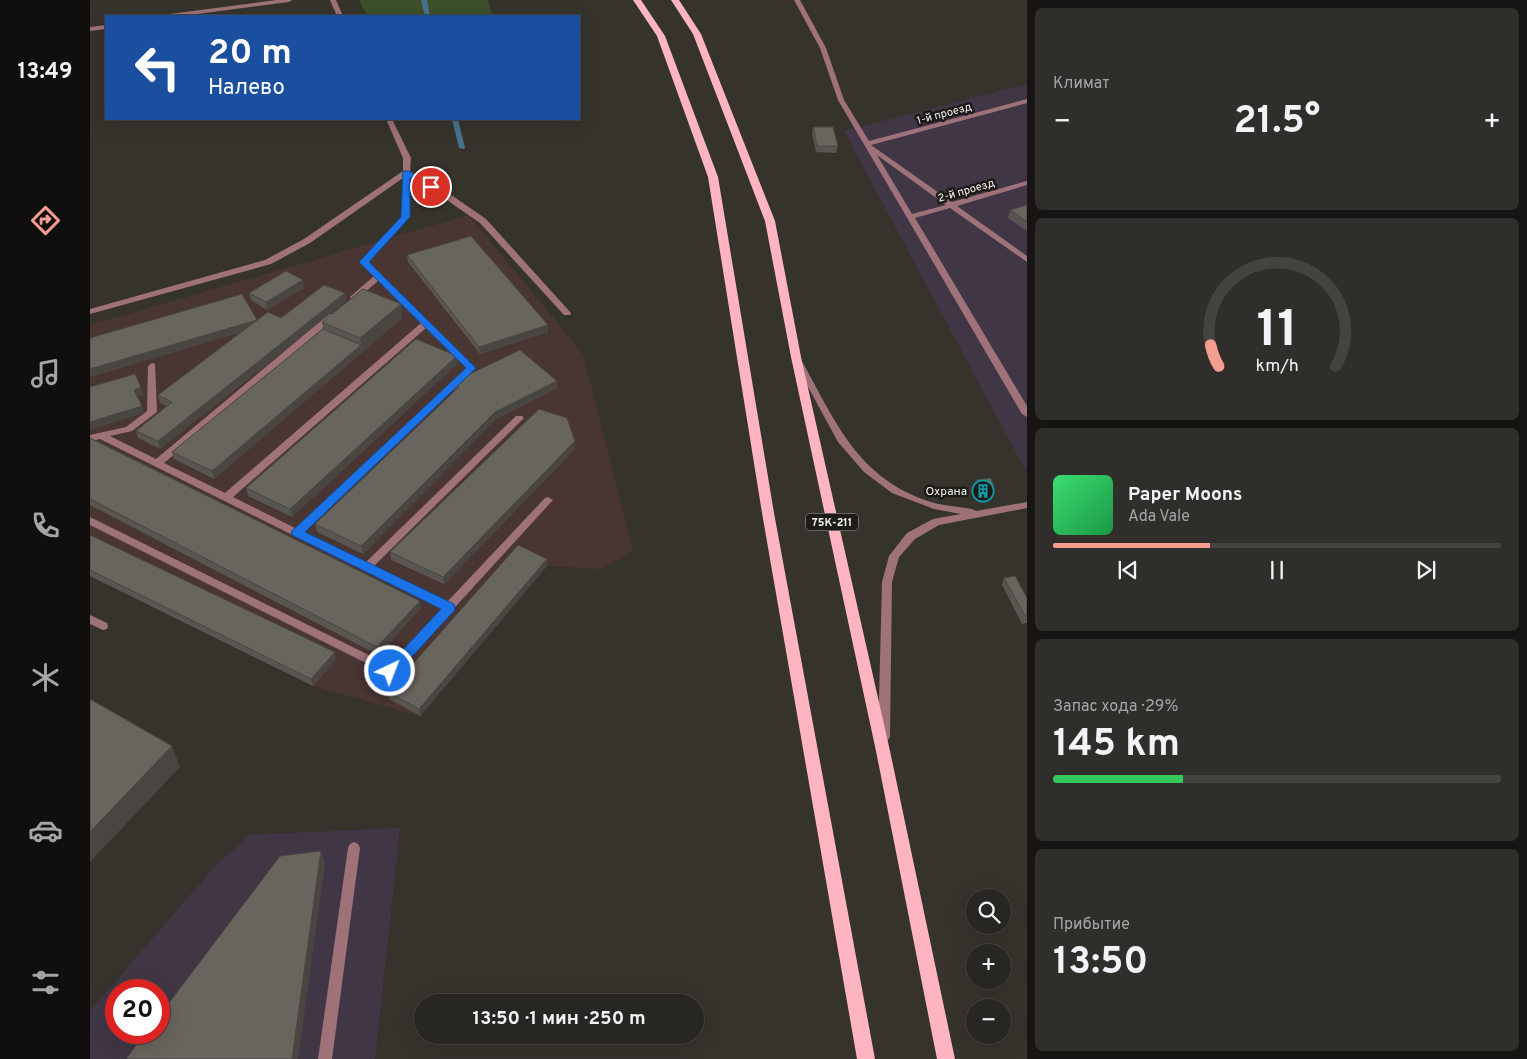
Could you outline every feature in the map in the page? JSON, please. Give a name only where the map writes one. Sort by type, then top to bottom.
[{"type":"main road","points":[[637,0],[661,36],[714,177],[768,513],[866,1059]]},
{"type":"main road","name":"75К-211","points":[[675,0],[697,34],[770,221],[796,357],[883,751],[946,1059]]},
{"type":"lane","points":[[177,15],[289,0]]},
{"type":"lane","points":[[333,0],[340,15]]},
{"type":"lane","points":[[797,0],[815,28],[830,60],[841,100],[1027,414]]},
{"type":"lane","points":[[90,29],[105,27]]},
{"type":"lane","name":"1-й проезд","points":[[866,144],[1027,101]]},
{"type":"lane","points":[[296,532],[472,368],[364,262],[406,217],[407,158],[389,120]]},
{"type":"lane","points":[[866,144],[1027,260]]},
{"type":"lane","points":[[90,312],[268,262],[307,241],[406,172]]},
{"type":"lane","points":[[406,172],[444,194],[483,221],[567,313]]},
{"type":"lane","name":"2-й проезд","points":[[911,217],[1027,183]]},
{"type":"lane","points":[[348,303],[378,277]]},
{"type":"lane","points":[[157,463],[340,309]]},
{"type":"lane","points":[[226,498],[426,323]]},
{"type":"lane","points":[[796,357],[841,440],[867,470],[895,491],[936,507],[978,513]]},
{"type":"lane","points":[[95,437],[129,429],[152,412],[152,366]]},
{"type":"lane","points":[[367,567],[519,418]]},
{"type":"lane","points":[[95,437],[157,463],[449,608]]},
{"type":"lane","points":[[90,521],[390,671],[548,500]]},
{"type":"lane","points":[[883,751],[887,582],[894,556],[912,536],[937,522],[1027,505]]},
{"type":"lane","points":[[90,619],[103,626]]},
{"type":"lane","points":[[325,1059],[354,848]]},
{"type":"shaded area","points":[[1027,84],[1027,473],[844,131]]},
{"type":"shaded area","points":[[469,215],[583,354],[633,550],[602,569],[547,566],[420,716],[313,686],[90,576],[90,325]]},
{"type":"shaded area","points":[[400,828],[375,1059],[90,1059],[90,1011],[105,994],[105,1044],[170,1044],[170,979],[118,979],[216,865],[250,835]]},
{"type":"green space","points":[[359,0],[488,0],[492,15],[366,15]]},
{"type":"building","points":[[813,127],[833,127],[838,146],[817,146]]},
{"type":"building","points":[[1027,205],[1027,222],[1010,210]]},
{"type":"building","points":[[471,236],[548,325],[479,347],[407,255]]},
{"type":"building","points":[[286,271],[303,280],[266,302],[249,293]]},
{"type":"building","points":[[324,285],[345,293],[158,441],[136,431],[172,402],[158,395],[268,312],[281,318]]},
{"type":"building","points":[[363,289],[401,304],[360,338],[322,322]]},
{"type":"building","points":[[242,294],[257,320],[90,369],[90,338]]},
{"type":"building","points":[[323,329],[361,345],[212,471],[172,452]]},
{"type":"building","points":[[416,339],[457,356],[290,509],[246,488]]},
{"type":"building","points":[[520,350],[557,381],[495,412],[361,546],[315,524],[459,387],[453,382]]},
{"type":"building","points":[[135,374],[141,387],[134,390],[142,406],[90,422],[90,387]]},
{"type":"building","points":[[539,409],[567,418],[575,441],[443,577],[390,552]]},
{"type":"building","points":[[90,438],[420,601],[377,647],[90,499]]},
{"type":"building","points":[[991,478],[994,487],[980,488],[976,480]]},
{"type":"building","points":[[90,535],[335,652],[311,679],[90,570]]},
{"type":"building","points":[[518,545],[547,559],[419,709],[388,692]]},
{"type":"building","points":[[1015,576],[1027,598],[1027,616],[1025,616],[1004,578]]},
{"type":"building","points":[[90,699],[172,746],[90,832]]},
{"type":"building","points":[[321,851],[292,1059],[126,1059],[137,1044],[170,1044],[170,1001],[280,856]]},
{"type":"waterway","points":[[424,0],[428,15]]},
{"type":"waterway","points":[[455,120],[462,148]]},
{"type":"place","name":"Охрана","points":[[983,491]]},
{"type":"route","points":[[390,671],[449,608],[296,532],[472,368],[364,262],[406,217],[406,172],[431,187]]}]
